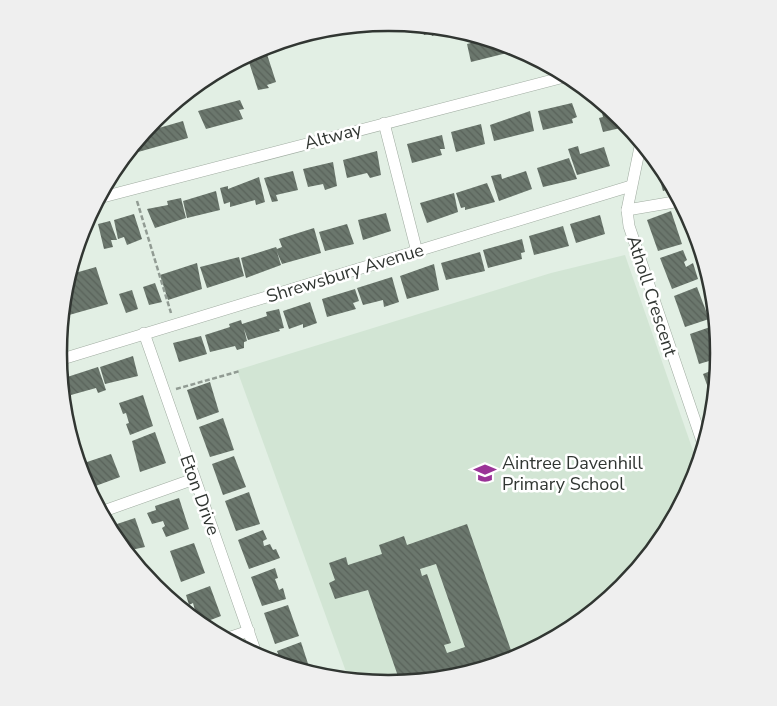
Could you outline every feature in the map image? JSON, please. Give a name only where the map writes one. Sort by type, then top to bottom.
[{"type":"street","name":"Altway","points":[[108,195],[557,79]]},
{"type":"street","points":[[384,123],[417,252]]},
{"type":"street","name":"Atholl Crescent","points":[[639,151],[631,186],[628,210],[629,226],[699,434]]},
{"type":"street","name":"Shrewsbury Avenue","points":[[67,357],[631,186]]},
{"type":"street","points":[[628,210],[672,202]]},
{"type":"street","name":"Eton Drive","points":[[144,333],[254,645]]},
{"type":"street","points":[[108,509],[194,479]]},
{"type":"street","points":[[235,636],[249,631]]},
{"type":"path","points":[[133,188],[174,324]]},
{"type":"path","points":[[165,393],[240,371]]},
{"type":"shaded area","name":"Aintree Davenhill Primary School","points":[[625,255],[694,453],[677,495],[644,549],[616,581],[567,621],[531,642],[492,658],[451,669],[388,675],[346,672],[237,370],[551,273]]},
{"type":"building","points":[[473,42],[505,53],[471,62],[467,44]]},
{"type":"building","points":[[267,55],[276,82],[267,85],[269,88],[258,90],[249,63]]},
{"type":"building","points":[[240,100],[244,109],[239,110],[243,119],[206,129],[198,111]]},
{"type":"building","points":[[572,103],[577,117],[572,119],[573,123],[543,130],[538,111]]},
{"type":"building","points":[[530,111],[534,131],[494,141],[490,125]]},
{"type":"building","points":[[602,112],[619,128],[603,132],[599,118],[603,117]]},
{"type":"building","points":[[183,121],[188,138],[137,152],[147,141],[158,128]]},
{"type":"building","points":[[481,124],[485,144],[456,152],[451,132]]},
{"type":"building","points":[[442,135],[445,149],[440,149],[442,155],[412,163],[407,144]]},
{"type":"building","points":[[578,146],[580,154],[604,147],[610,166],[577,175],[568,149]]},
{"type":"building","points":[[377,151],[381,175],[370,178],[367,173],[347,178],[343,160]]},
{"type":"building","points":[[569,158],[577,179],[543,187],[537,168]]},
{"type":"building","points":[[333,162],[337,186],[325,190],[323,184],[308,187],[303,169]]},
{"type":"building","points":[[293,171],[298,190],[276,195],[278,201],[272,202],[264,178]]},
{"type":"building","points":[[526,171],[532,189],[499,201],[491,176],[501,174],[502,179]]},
{"type":"building","points":[[259,177],[265,202],[256,205],[255,200],[230,207],[230,202],[224,204],[220,188],[228,186],[228,189]]},
{"type":"building","points":[[660,181],[666,190],[663,191]]},
{"type":"building","points":[[487,183],[495,202],[465,210],[465,207],[461,208],[456,193]]},
{"type":"building","points":[[216,191],[220,210],[187,218],[183,201]]},
{"type":"building","points":[[454,193],[458,212],[427,223],[420,203]]},
{"type":"building","points":[[181,198],[186,218],[155,228],[147,209],[168,205],[167,201]]},
{"type":"building","points":[[671,211],[682,244],[658,251],[647,220]]},
{"type":"building","points":[[386,213],[391,231],[363,240],[358,220]]},
{"type":"building","points":[[134,214],[142,239],[127,245],[124,237],[118,239],[114,220]]},
{"type":"building","points":[[600,215],[605,234],[576,243],[570,224]]},
{"type":"building","points":[[110,221],[117,240],[111,240],[113,247],[104,249],[98,224]]},
{"type":"building","points":[[347,224],[354,244],[325,251],[319,232]]},
{"type":"building","points":[[563,226],[569,246],[534,255],[529,236]]},
{"type":"building","points":[[314,228],[321,253],[282,264],[277,252],[281,265],[246,278],[241,258],[276,247],[277,249],[282,247],[279,239]]},
{"type":"building","points":[[522,239],[525,252],[521,253],[522,259],[488,268],[483,250]]},
{"type":"building","points":[[683,250],[687,260],[684,262],[686,267],[693,263],[698,279],[672,289],[660,258]]},
{"type":"building","points":[[480,252],[485,271],[446,280],[441,263]]},
{"type":"building","points":[[239,257],[244,276],[207,288],[200,267]]},
{"type":"building","points":[[197,263],[202,289],[168,300],[160,275]]},
{"type":"building","points":[[434,264],[439,290],[407,299],[400,276]]},
{"type":"building","points":[[96,267],[108,304],[69,315],[77,272]]},
{"type":"building","points":[[392,277],[399,302],[384,307],[383,300],[363,305],[357,288]]},
{"type":"building","points":[[155,283],[162,302],[149,305],[143,287]]},
{"type":"building","points":[[697,287],[708,319],[685,327],[674,296]]},
{"type":"building","points":[[355,289],[359,301],[353,303],[356,309],[327,317],[322,299]]},
{"type":"building","points":[[132,290],[138,309],[126,313],[119,294]]},
{"type":"building","points":[[310,302],[317,323],[303,328],[303,324],[289,329],[283,311]]},
{"type":"building","points":[[279,309],[284,328],[279,329],[280,331],[248,340],[244,329],[247,341],[244,342],[244,348],[237,350],[235,346],[210,352],[205,335],[230,327],[229,324],[241,320],[242,324],[267,316],[266,312]]},
{"type":"building","points":[[709,327],[710,361],[699,364],[690,334]]},
{"type":"building","points":[[201,336],[207,354],[179,362],[173,343]]},
{"type":"building","points":[[133,356],[138,376],[105,384],[100,367]]},
{"type":"building","points":[[98,367],[106,390],[98,393],[96,388],[71,395],[67,377]]},
{"type":"building","points":[[710,371],[708,388],[703,374]]},
{"type":"building","points":[[210,382],[219,412],[197,420],[187,390]]},
{"type":"building","points":[[143,395],[153,426],[130,435],[126,424],[129,423],[126,413],[123,414],[119,403]]},
{"type":"building","points":[[223,418],[234,450],[210,457],[199,427]]},
{"type":"building","points":[[155,432],[166,463],[140,472],[132,441]]},
{"type":"building","points":[[111,454],[120,477],[96,486],[86,462]]},
{"type":"building","points":[[234,456],[246,487],[223,495],[212,464]]},
{"type":"building","points":[[249,492],[260,524],[236,531],[225,501]]},
{"type":"building","points":[[179,498],[189,529],[166,537],[162,528],[165,526],[163,521],[152,524],[147,513],[156,510],[155,506]]},
{"type":"building","points":[[135,518],[145,547],[133,549],[116,524]]},
{"type":"building","points":[[467,524],[511,650],[492,658],[451,669],[397,675],[368,590],[335,599],[329,583],[335,580],[329,563],[346,557],[348,565],[382,554],[379,545],[404,536],[407,545]],"holes":[[[436,564],[465,647],[447,653],[444,645],[451,643],[427,574],[422,576],[420,569]]]},
{"type":"building","points":[[263,530],[267,539],[263,541],[264,546],[270,544],[273,550],[276,549],[280,558],[249,569],[238,540]]},
{"type":"building","points":[[194,543],[205,573],[181,582],[170,551]]},
{"type":"building","points":[[275,568],[278,578],[275,579],[279,590],[283,588],[286,599],[262,606],[251,577]]},
{"type":"building","points":[[210,586],[221,616],[209,620],[195,609],[193,603],[189,605],[186,595]]},
{"type":"building","points":[[288,605],[299,636],[275,644],[264,613]]},
{"type":"building","points":[[301,642],[308,665],[279,655],[277,651]]},
{"type":"place","name":"Aintree Davenhill Primary School","points":[[485,473]]}]
